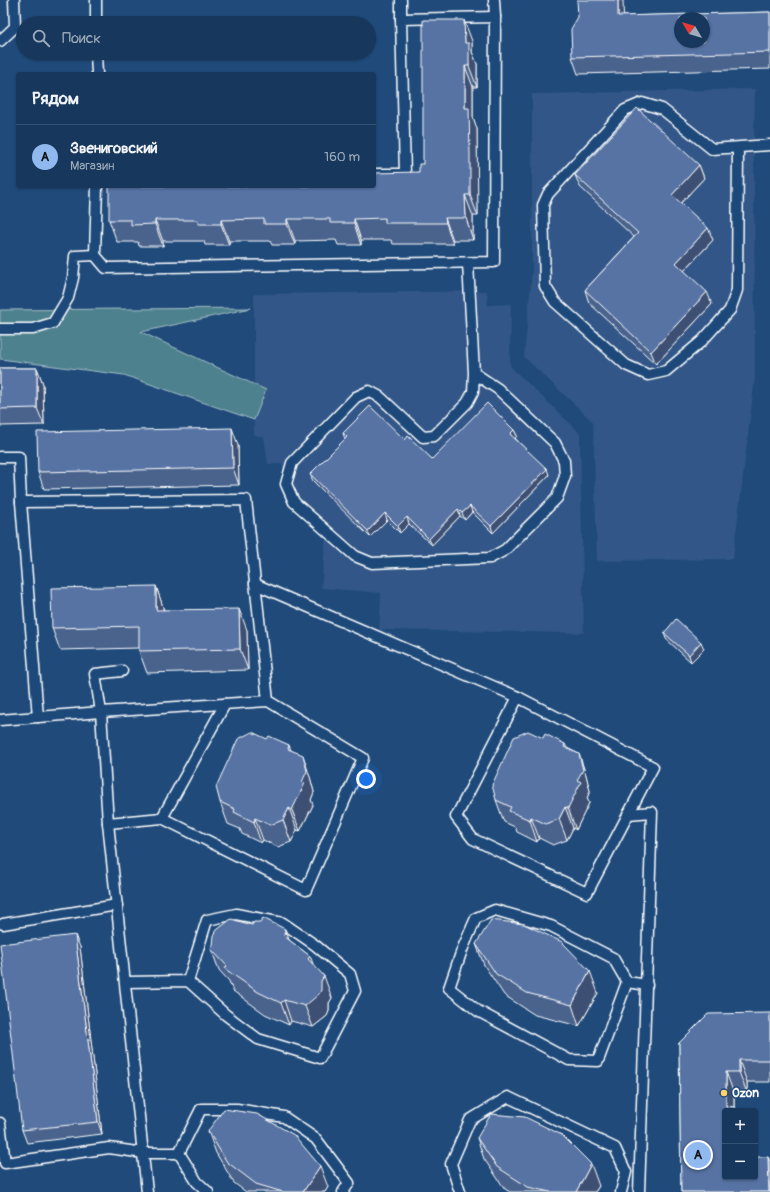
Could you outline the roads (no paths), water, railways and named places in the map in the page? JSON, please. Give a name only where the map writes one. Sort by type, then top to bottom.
[{"type":"lane","points":[[0,41],[15,27],[14,0]]},
{"type":"lane","points":[[96,0],[96,16]]},
{"type":"lane","points":[[376,174],[405,174],[401,0]]},
{"type":"lane","points":[[97,188],[95,255],[106,268],[494,262],[494,0]]},
{"type":"lane","points":[[401,19],[495,16]]},
{"type":"lane","points":[[96,60],[97,72]]},
{"type":"lane","points":[[738,148],[737,290],[730,310],[702,341],[666,371],[648,375],[626,365],[555,302],[544,286],[543,205],[548,194],[625,110],[642,103],[662,109],[712,149],[770,145]]},
{"type":"lane","points":[[0,329],[33,329],[54,323],[68,298],[75,256],[95,255]]},
{"type":"lane","points":[[468,263],[474,373],[473,392],[467,403],[434,436],[423,437],[380,397],[369,391],[356,397],[292,463],[286,484],[294,502],[355,556],[372,563],[490,558],[506,550],[557,498],[565,476],[564,462],[555,443],[498,389],[474,373]]},
{"type":"lane","points":[[0,457],[19,457],[21,502],[38,717]]},
{"type":"lane","points":[[21,502],[246,500],[268,701]]},
{"type":"lane","points":[[255,584],[518,697],[653,767],[587,892],[473,839],[456,817],[518,697]]},
{"type":"lane","points":[[122,671],[95,674],[100,712],[108,823],[147,1192]]},
{"type":"lane","points":[[0,720],[268,701],[363,758],[306,890],[162,818],[108,823]]},
{"type":"lane","points":[[162,818],[225,704]]},
{"type":"lane","points":[[628,814],[652,812],[639,1192]]},
{"type":"lane","points":[[4,924],[117,905]]},
{"type":"lane","points":[[495,910],[551,926],[613,958],[627,982],[598,1061],[569,1060],[478,1011],[449,988],[462,950],[476,918],[495,910]]},
{"type":"lane","points":[[126,982],[188,981],[226,1015],[258,1039],[320,1058],[355,991],[350,974],[315,945],[283,923],[236,914],[207,920],[188,981]]},
{"type":"lane","points":[[627,982],[647,985]]},
{"type":"lane","points":[[460,1192],[451,1164],[470,1120],[508,1097],[615,1148],[626,1172],[621,1192]]},
{"type":"lane","points":[[179,1153],[201,1109],[237,1109],[284,1117],[316,1139],[349,1183],[343,1192]]},
{"type":"lane","points":[[0,1123],[4,1164],[109,1148],[144,1153],[179,1153]]},
{"type":"lane","points":[[179,1153],[197,1182],[208,1192]]},
{"type":"lane","points":[[626,1172],[639,1178]]},
{"type":"place","name":"Ozon","points":[[724,1093]]},
{"type":"place","name":"Звениговский","points":[[698,1155]]}]
